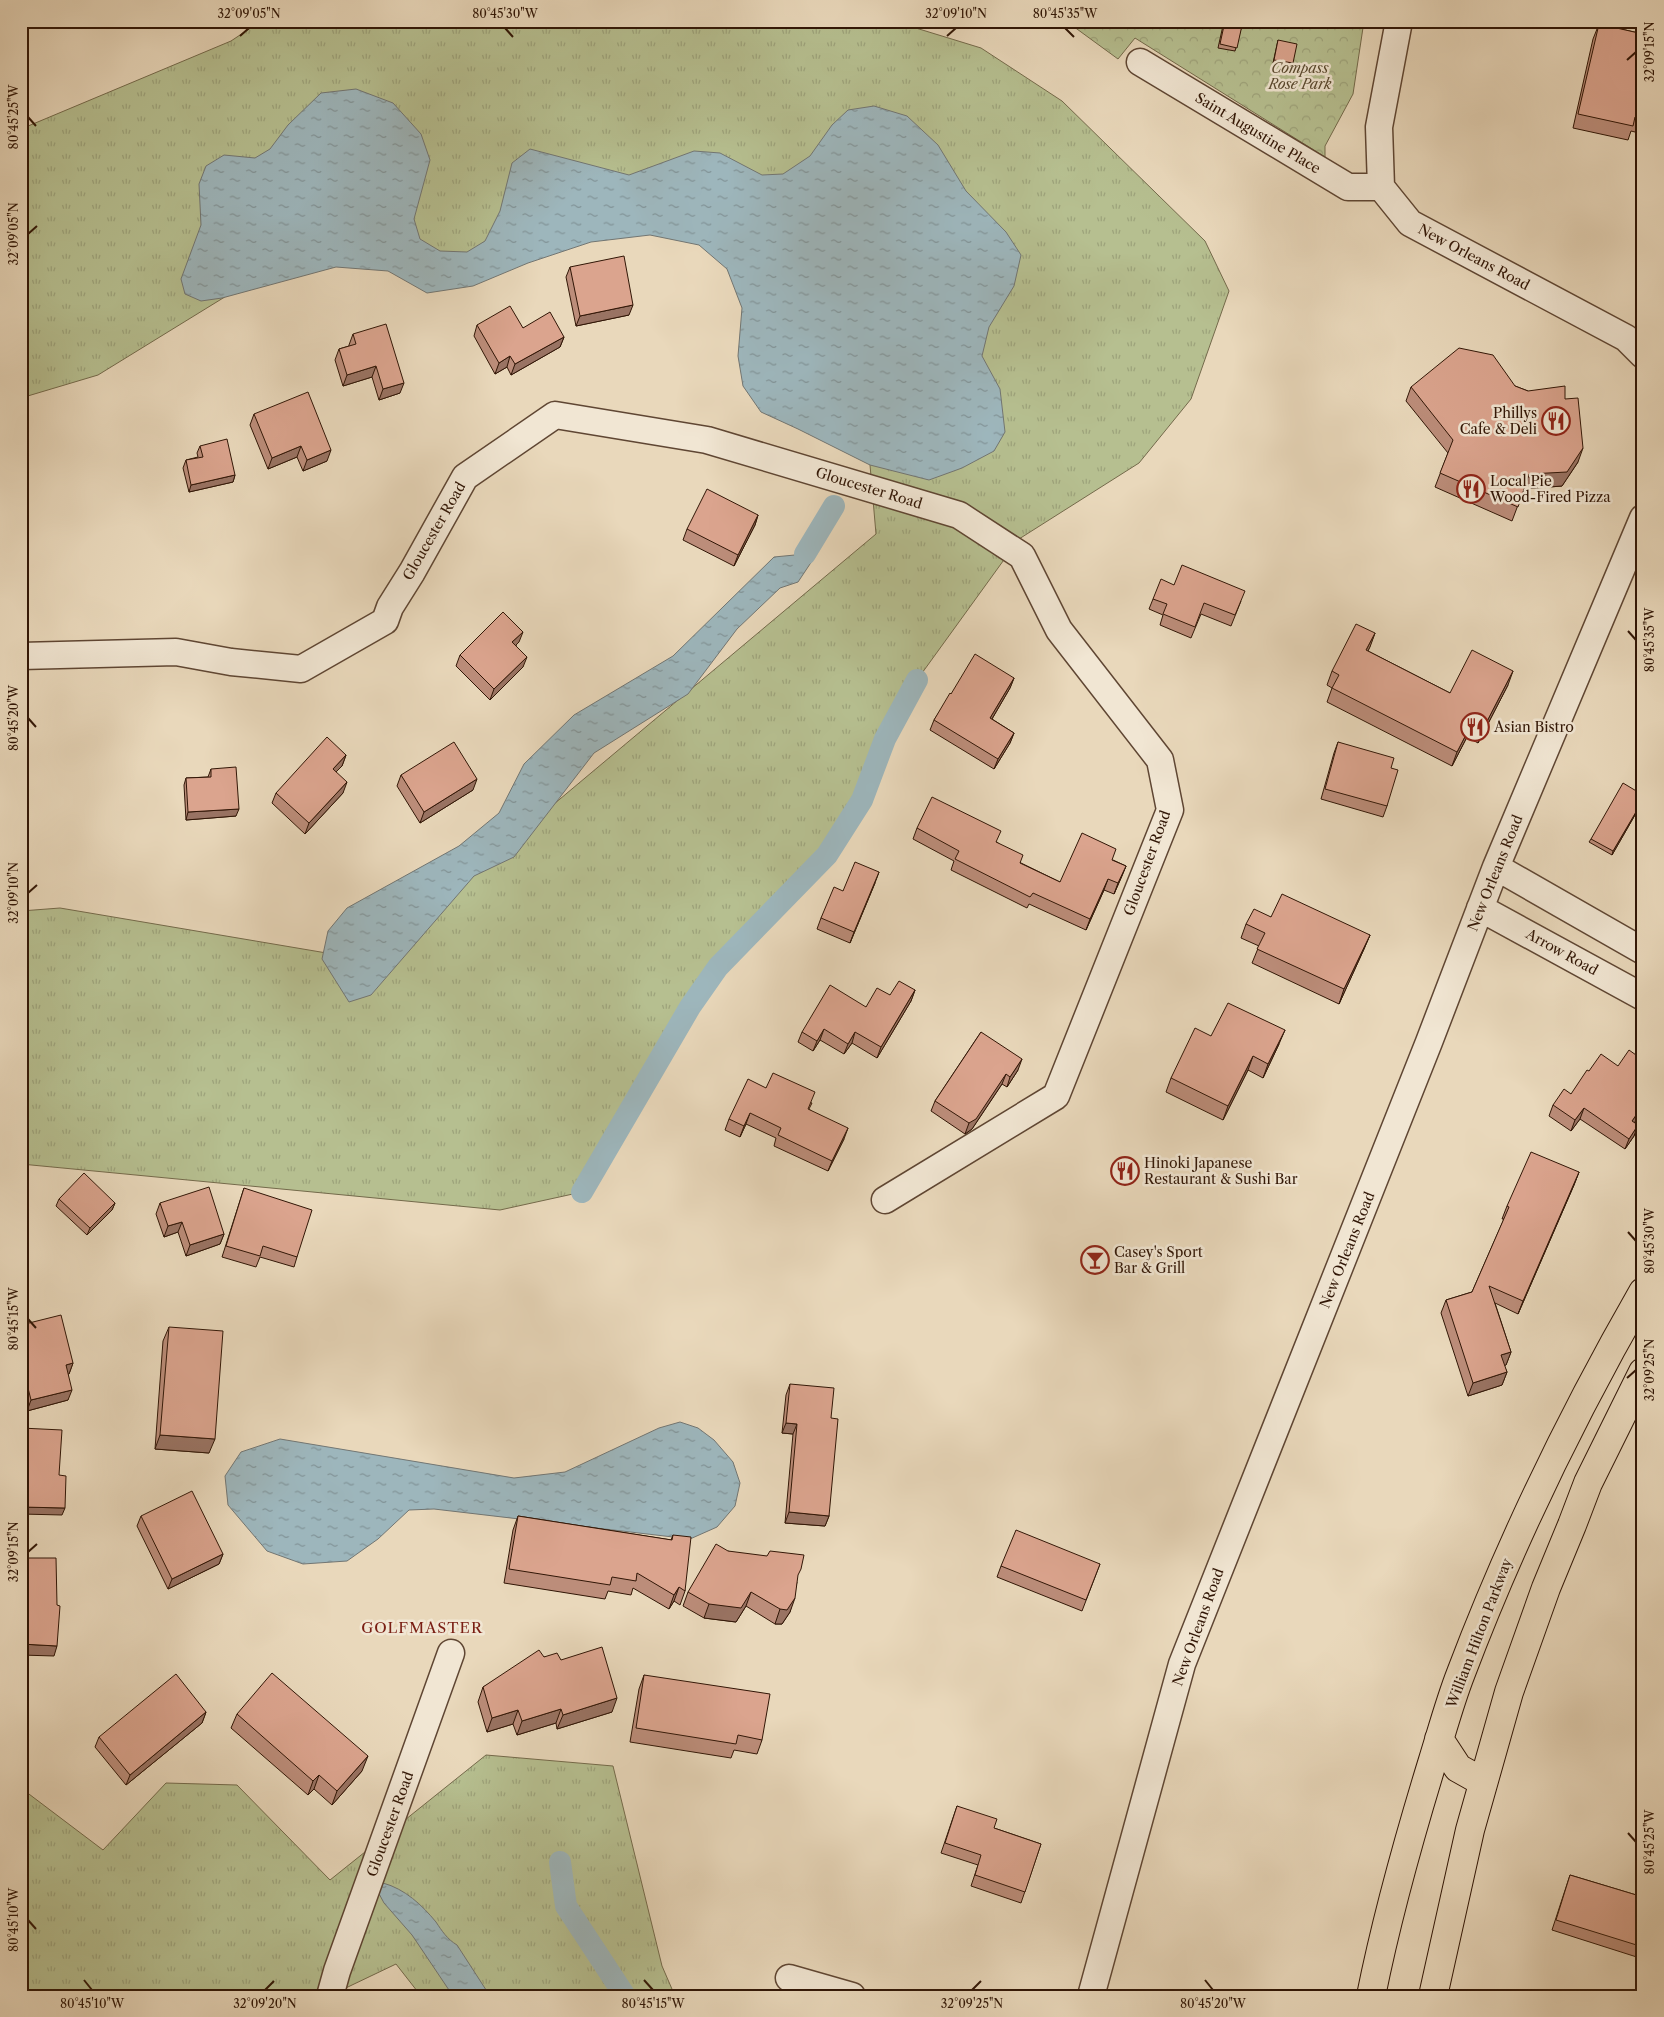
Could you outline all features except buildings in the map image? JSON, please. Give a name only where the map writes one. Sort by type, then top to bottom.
[{"type":"highway","name":"William Hilton Parkway","points":[[1371,1996],[1382,1942],[1417,1812],[1460,1674],[1502,1571],[1540,1486],[1598,1370],[1643,1292]]},
{"type":"highway","points":[[1433,1996],[1470,1830],[1509,1692],[1546,1588],[1588,1484],[1643,1372]]},
{"type":"highway","points":[[1440,1739],[1458,1768],[1483,1782]]},
{"type":"street","points":[[1382,187],[1378,128],[1399,21]]},
{"type":"street","name":"Saint Augustine Place","points":[[1140,62],[1348,187],[1382,187]]},
{"type":"street","name":"New Orleans Road","points":[[1382,187],[1410,223],[1626,338],[1643,355]]},
{"type":"street","name":"Gloucester Road","points":[[21,656],[176,652],[231,662],[301,669],[385,621],[390,607],[412,572],[465,477],[555,415],[708,440],[959,515],[1022,556],[1059,630],[1160,760],[1170,810],[1056,1096],[886,1200]]},
{"type":"street","name":"New Orleans Road","points":[[1091,1996],[1182,1664],[1430,1042],[1496,867],[1643,518]]},
{"type":"street","points":[[1496,867],[1643,951]]},
{"type":"street","name":"Arrow Road","points":[[1480,908],[1643,997]]},
{"type":"street","name":"Gloucester Road","points":[[330,1996],[340,1962],[451,1652]]},
{"type":"street","points":[[789,1978],[852,1996]]},
{"type":"green space","points":[[261,21],[893,21],[981,48],[1062,101],[1205,241],[1229,291],[1191,399],[1139,463],[1019,539],[917,680],[885,739],[862,800],[827,855],[718,967],[690,1007],[582,1192],[500,1210],[21,1164],[21,911],[60,908],[368,960],[876,534],[870,465],[717,195],[455,278],[345,223],[98,375],[21,398],[21,129],[231,41]]},
{"type":"green space","name":"Compass Rose Park","points":[[1066,21],[1364,21],[1353,94],[1325,146],[1325,157],[1135,38],[1118,59]]},
{"type":"green space","points":[[486,1755],[613,1766],[662,1966],[675,1996],[421,1996],[396,1964],[329,1996],[21,1996],[21,1788],[103,1850],[166,1783],[237,1785],[330,1880]]},
{"type":"water","points":[[356,89],[393,103],[421,134],[430,160],[414,219],[420,239],[440,251],[467,252],[485,241],[500,211],[512,163],[530,149],[629,175],[694,151],[720,153],[762,175],[783,174],[810,156],[832,125],[848,110],[874,106],[907,116],[938,145],[966,191],[1006,232],[1021,255],[1014,286],[989,327],[982,356],[1000,389],[1005,432],[994,451],[962,468],[929,480],[870,465],[761,412],[743,386],[738,356],[742,308],[727,269],[699,245],[650,235],[591,242],[528,263],[473,286],[427,293],[388,271],[336,267],[222,298],[201,301],[185,294],[181,279],[201,225],[199,184],[206,166],[224,155],[255,158],[270,149],[288,125],[321,93]]},
{"type":"water","points":[[805,554],[812,561],[798,582],[780,588],[737,629],[688,694],[594,753],[514,857],[474,876],[371,995],[349,1002],[322,959],[328,931],[347,908],[459,846],[499,813],[524,764],[574,715],[673,656],[774,557]]},
{"type":"water","points":[[680,1422],[698,1428],[714,1440],[733,1462],[740,1483],[735,1506],[717,1527],[690,1539],[434,1509],[409,1510],[378,1539],[347,1561],[303,1564],[267,1551],[228,1505],[225,1476],[241,1452],[280,1439],[514,1478],[565,1472],[659,1428]]},
{"type":"water","points":[[383,1883],[406,1893],[425,1910],[443,1932],[457,1945],[490,1996],[453,1996],[412,1935],[384,1903],[377,1890]]},
{"type":"waterway","points":[[805,554],[834,506]]},
{"type":"waterway","points":[[582,1192],[690,1007],[718,967],[827,855],[862,800],[885,739],[917,680]]},
{"type":"waterway","points":[[560,1862],[566,1906],[625,1996]]},
{"type":"place","name":"Phillys Cafe & Deli","points":[[1556,421]]},
{"type":"place","name":"Local Pie Wood-Fired Pizza","points":[[1471,489]]},
{"type":"place","name":"Asian Bistro","points":[[1475,727]]},
{"type":"place","name":"Hinoki Japanese Restaurant & Sushi Bar","points":[[1125,1171]]},
{"type":"place","name":"Casey's Sport Bar & Grill","points":[[1095,1260]]},
{"type":"district","name":"GOLFMASTER","points":[[422,1628]]}]
